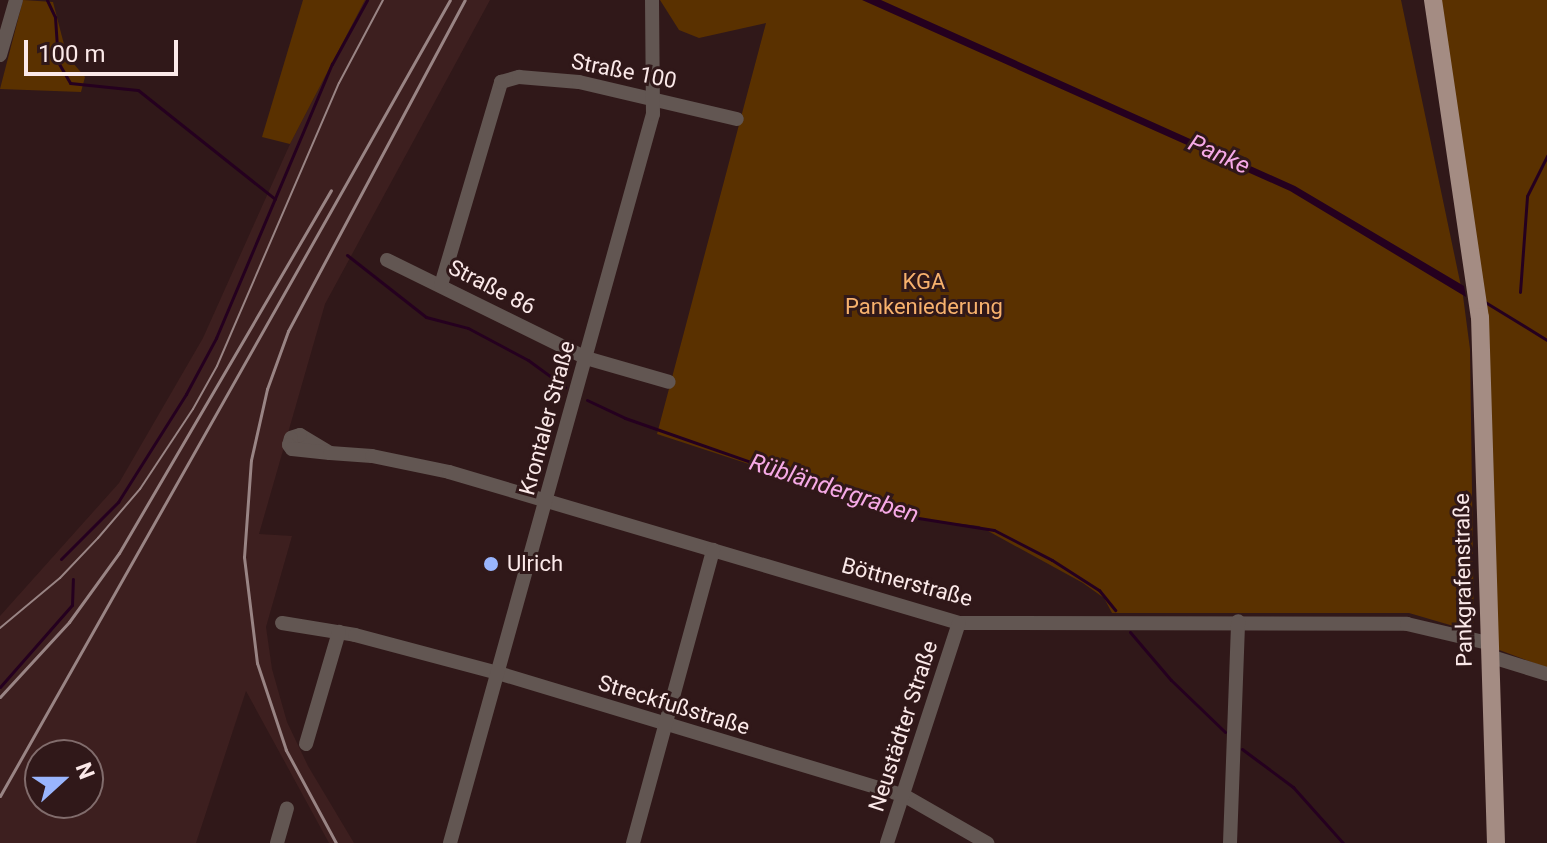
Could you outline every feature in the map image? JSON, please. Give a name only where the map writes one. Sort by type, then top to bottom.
[{"type":"main road","name":"Pankgrafenstraße","points":[[1433,0],[1480,317],[1496,843]]},
{"type":"street","points":[[0,55],[16,0]]},
{"type":"street","name":"Krontaler Straße","points":[[450,843],[547,502],[656,99],[652,0]]},
{"type":"street","name":"Straße 100","points":[[441,285],[501,82],[519,77],[579,82],[737,119]]},
{"type":"street","name":"Straße 86","points":[[387,260],[586,358],[669,382]]},
{"type":"street","name":"Böttnerstraße","points":[[330,453],[372,456],[449,472],[959,623],[1238,621],[1407,624],[1488,650],[1547,674]]},
{"type":"street","points":[[633,843],[713,550]]},
{"type":"street","points":[[1230,843],[1238,621]]},
{"type":"street","name":"Streckfußstraße","points":[[282,623],[339,632],[498,673],[665,726],[905,796],[987,843]]},
{"type":"street","name":"Neustädter Straße","points":[[887,843],[905,796],[959,623]]},
{"type":"street","points":[[306,744],[339,632]]},
{"type":"street","points":[[277,843],[287,808]]},
{"type":"shaded area","points":[[365,0],[490,0],[325,304],[259,534],[292,536],[266,627],[272,669],[287,722],[308,766],[354,843],[329,843],[246,691],[196,843],[0,843],[0,616],[119,483],[203,338],[290,144]]},
{"type":"green space","points":[[23,0],[53,2],[67,56],[85,77],[81,92],[0,89]]},
{"type":"green space","points":[[303,0],[365,0],[290,144],[262,137]]},
{"type":"green space","name":"KGA Pankeniederung","points":[[660,0],[1401,0],[1463,296],[1470,349],[1474,632],[1409,613],[1112,613],[1104,598],[1083,583],[979,526],[917,519],[657,434],[766,23],[699,38],[679,30]]},
{"type":"green space","points":[[1441,0],[1547,0],[1547,668],[1494,648],[1486,379]]},
{"type":"water","points":[[862,0],[881,0],[1295,186],[1464,286],[1466,297],[1290,191]]},
{"type":"waterway","name":"Rübländergraben","points":[[47,0],[55,17],[58,62],[70,83],[138,90],[275,199]]},
{"type":"waterway","points":[[61,559],[118,502],[186,394],[216,338],[332,64],[367,0]]},
{"type":"waterway","points":[[1520,292],[1527,196],[1547,156]]},
{"type":"waterway","name":"Rübländergraben","points":[[347,255],[426,317],[468,328],[528,360],[565,387]]},
{"type":"waterway","name":"Panke","points":[[1485,302],[1547,340]]},
{"type":"waterway","name":"Rübländergraben","points":[[587,400],[625,418],[762,466],[786,470],[912,517],[994,530],[1052,560],[1099,590],[1115,610]]},
{"type":"waterway","points":[[0,687],[72,605],[73,579]]},
{"type":"waterway","name":"Rübländergraben","points":[[1130,632],[1171,680],[1225,732]]},
{"type":"waterway","name":"Rübländergraben","points":[[1242,749],[1293,787],[1343,843]]},
{"type":"tram line","points":[[0,628],[60,578],[98,538],[140,489],[193,409],[217,366],[339,83],[383,0]]},
{"type":"railway","points":[[0,796],[450,0]]},
{"type":"railway","points":[[336,843],[286,750],[257,663],[244,557],[251,460],[267,389],[288,331],[465,0]]},
{"type":"railway","points":[[0,697],[69,622],[119,553],[331,190]]},
{"type":"place","name":"Ulrich","points":[[491,564]]}]
